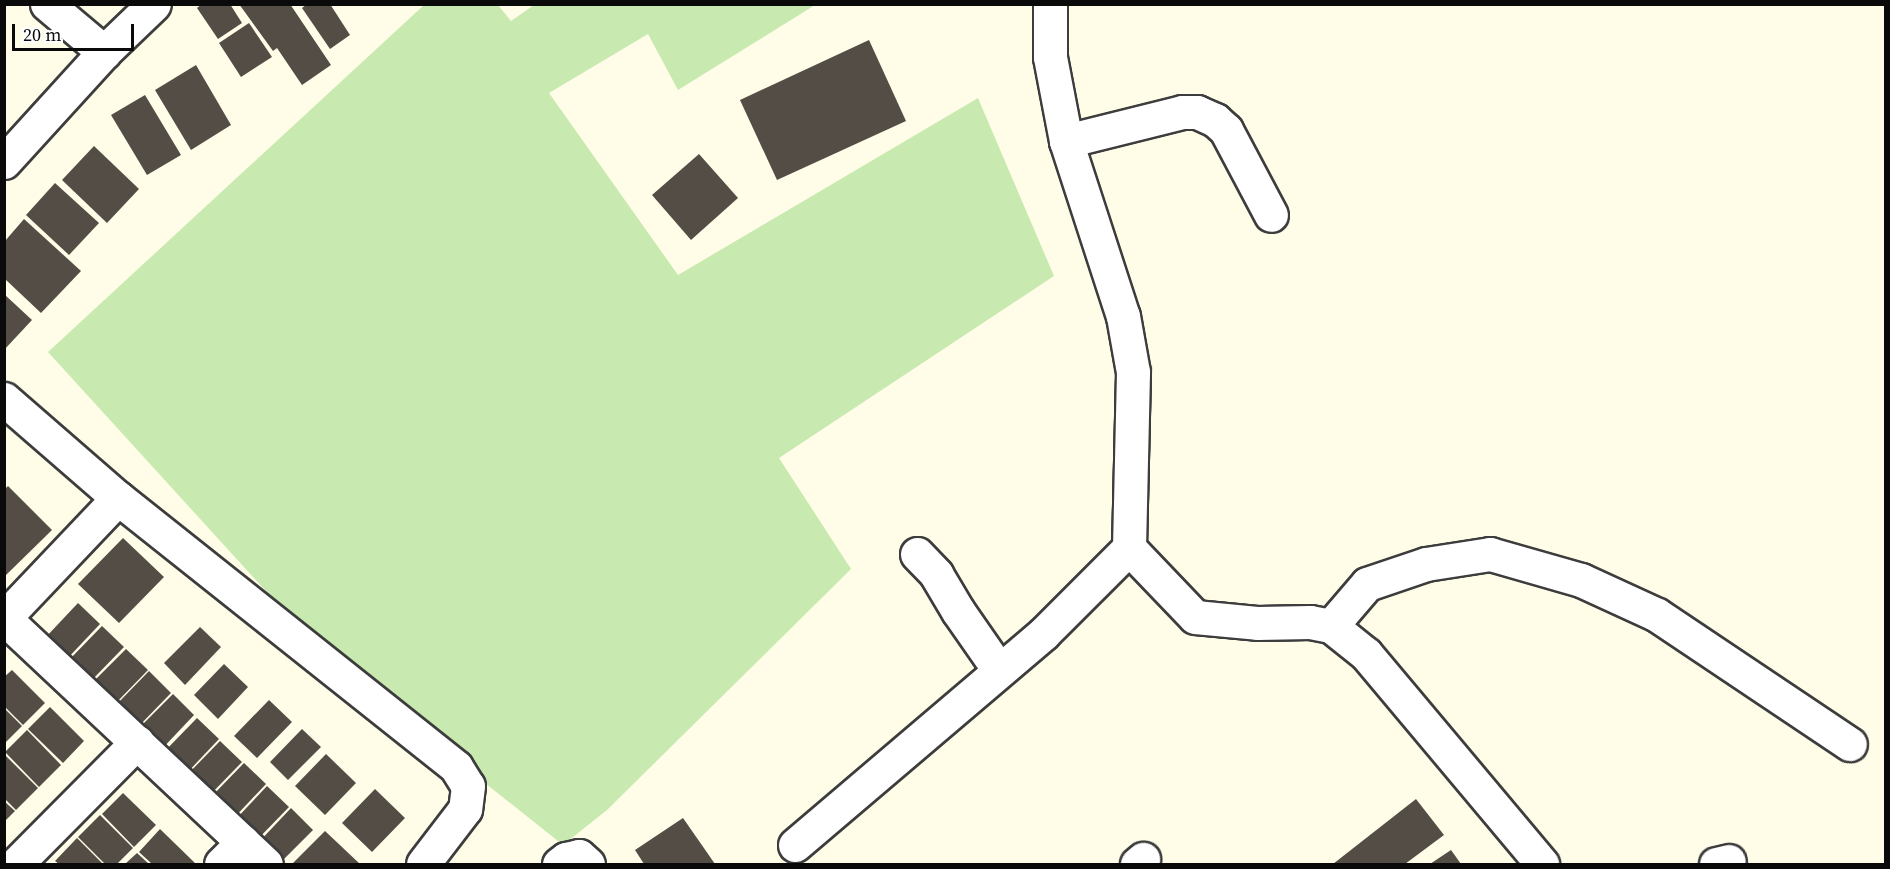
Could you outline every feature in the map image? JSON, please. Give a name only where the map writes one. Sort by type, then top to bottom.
[{"type":"street","points":[[47,4],[104,52]]},
{"type":"street","points":[[4,162],[104,52],[154,4]]},
{"type":"street","points":[[795,845],[1044,633],[1128,548],[1133,372],[1123,316],[1066,141],[1050,57],[1050,4]]},
{"type":"street","points":[[1066,141],[1182,112],[1197,112],[1215,120],[1226,130],[1271,215]]},
{"type":"street","points":[[4,399],[118,498],[456,767],[468,786],[465,809],[423,864]]},
{"type":"street","points":[[118,498],[4,618],[137,742],[243,857]]},
{"type":"street","points":[[1128,548],[1195,617],[1257,623],[1310,622],[1331,626],[1366,654],[1542,864]]},
{"type":"street","points":[[917,554],[936,574],[958,611],[999,670]]},
{"type":"street","points":[[1331,626],[1366,584],[1426,564],[1490,554],[1581,580],[1657,615],[1850,744]]},
{"type":"street","points":[[16,864],[137,742]]},
{"type":"street","points":[[559,864],[566,859],[579,856],[588,864]]},
{"type":"green space","points":[[424,5],[498,5],[511,21],[534,5],[815,5],[678,90],[648,34],[549,93],[678,275],[978,98],[1054,276],[779,458],[851,569],[607,810],[563,845],[325,656],[48,352]]},
{"type":"building","points":[[202,4],[230,4],[242,23],[218,39],[197,8]]},
{"type":"building","points":[[239,4],[290,4],[331,65],[302,85],[277,48],[273,51]]},
{"type":"building","points":[[307,4],[330,4],[350,35],[330,49],[302,8]]},
{"type":"building","points":[[249,23],[272,57],[241,77],[219,43]]},
{"type":"building","points":[[869,40],[906,121],[777,180],[740,100]]},
{"type":"building","points":[[196,65],[231,125],[191,150],[155,90]]},
{"type":"building","points":[[145,95],[181,155],[147,175],[111,115]]},
{"type":"building","points":[[94,146],[139,189],[107,223],[62,180]]},
{"type":"building","points":[[699,154],[738,198],[691,240],[652,195]]},
{"type":"building","points":[[55,183],[99,223],[69,255],[26,215]]},
{"type":"building","points":[[24,219],[81,271],[41,313],[5,279],[5,241]]},
{"type":"building","points":[[4,294],[32,320],[4,350]]},
{"type":"building","points":[[8,486],[52,530],[4,577],[4,490]]},
{"type":"building","points":[[123,538],[164,577],[119,623],[78,584]]},
{"type":"building","points":[[78,603],[100,624],[66,660],[45,638]]},
{"type":"building","points":[[102,626],[124,647],[90,682],[68,661]]},
{"type":"building","points":[[200,627],[221,647],[185,685],[164,663]]},
{"type":"building","points":[[126,649],[148,670],[114,705],[91,684]]},
{"type":"building","points":[[224,664],[248,687],[218,719],[194,695]]},
{"type":"building","points":[[12,670],[45,703],[23,725],[4,706],[4,677]]},
{"type":"building","points":[[149,671],[171,693],[137,728],[115,706]]},
{"type":"building","points":[[173,694],[194,715],[160,751],[138,729]]},
{"type":"building","points":[[269,700],[292,722],[257,758],[234,736]]},
{"type":"building","points":[[50,707],[84,741],[63,763],[28,729]]},
{"type":"building","points":[[4,708],[22,726],[4,744]]},
{"type":"building","points":[[197,718],[219,739],[185,775],[163,753]]},
{"type":"building","points":[[302,729],[321,747],[288,780],[270,762]]},
{"type":"building","points":[[27,730],[61,765],[39,787],[5,752]]},
{"type":"building","points":[[220,741],[242,762],[208,797],[186,776]]},
{"type":"building","points":[[4,754],[38,788],[16,810],[4,798]]},
{"type":"building","points":[[326,754],[356,783],[325,815],[295,786]]},
{"type":"building","points":[[244,763],[266,784],[232,820],[210,798]]},
{"type":"building","points":[[267,786],[289,807],[255,842],[234,821]]},
{"type":"building","points":[[375,789],[405,818],[372,852],[342,823]]},
{"type":"building","points":[[123,793],[156,825],[134,847],[102,814]]},
{"type":"building","points":[[1416,799],[1444,835],[1405,864],[1333,864]]},
{"type":"building","points":[[4,801],[15,811],[4,822]]},
{"type":"building","points":[[291,808],[313,830],[279,864],[257,844]]},
{"type":"building","points":[[100,815],[133,848],[117,864],[105,864],[78,837]]},
{"type":"building","points":[[683,818],[715,864],[644,864],[635,850]]},
{"type":"building","points":[[160,829],[196,864],[152,864],[139,852]]},
{"type":"building","points":[[325,831],[360,864],[292,864]]},
{"type":"building","points":[[77,838],[103,864],[59,864],[55,861]]},
{"type":"building","points":[[1451,850],[1461,864],[1430,864]]},
{"type":"building","points":[[137,853],[149,864],[125,864]]}]
